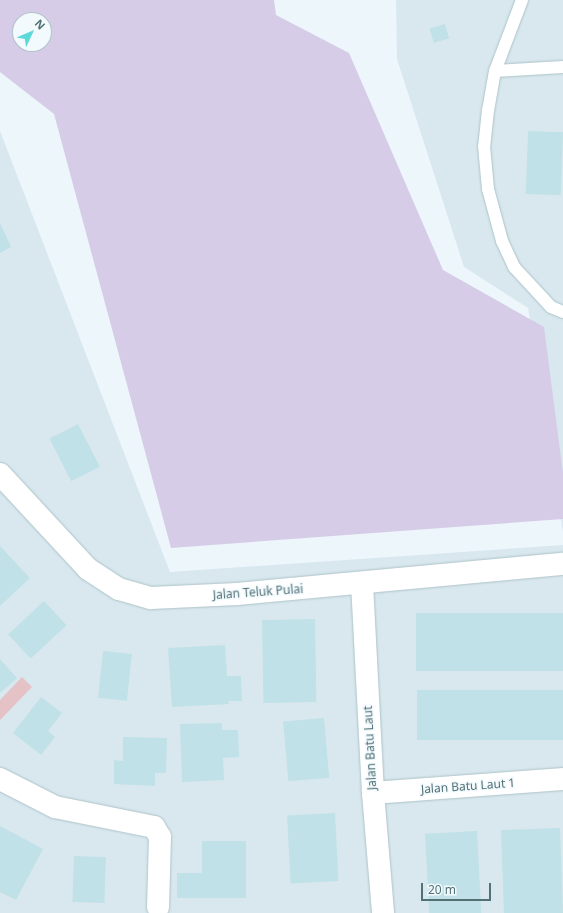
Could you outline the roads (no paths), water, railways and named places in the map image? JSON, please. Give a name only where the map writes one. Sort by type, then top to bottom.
[{"type":"street","name":"Jalan Teluk Pulai","points":[[0,474],[88,569],[119,589],[151,598],[237,594],[563,564]]},
{"type":"street","name":"Jalan Batu Laut","points":[[362,583],[372,793],[383,913]]},
{"type":"street","points":[[0,779],[54,807],[154,827],[160,837],[158,906]]},
{"type":"street","name":"Jalan Batu Laut 1","points":[[372,793],[563,779]]},
{"type":"lane","points":[[522,0],[494,72],[484,146],[488,190],[502,241],[514,267],[552,307],[563,312]]},
{"type":"lane","points":[[494,72],[563,67]]}]
